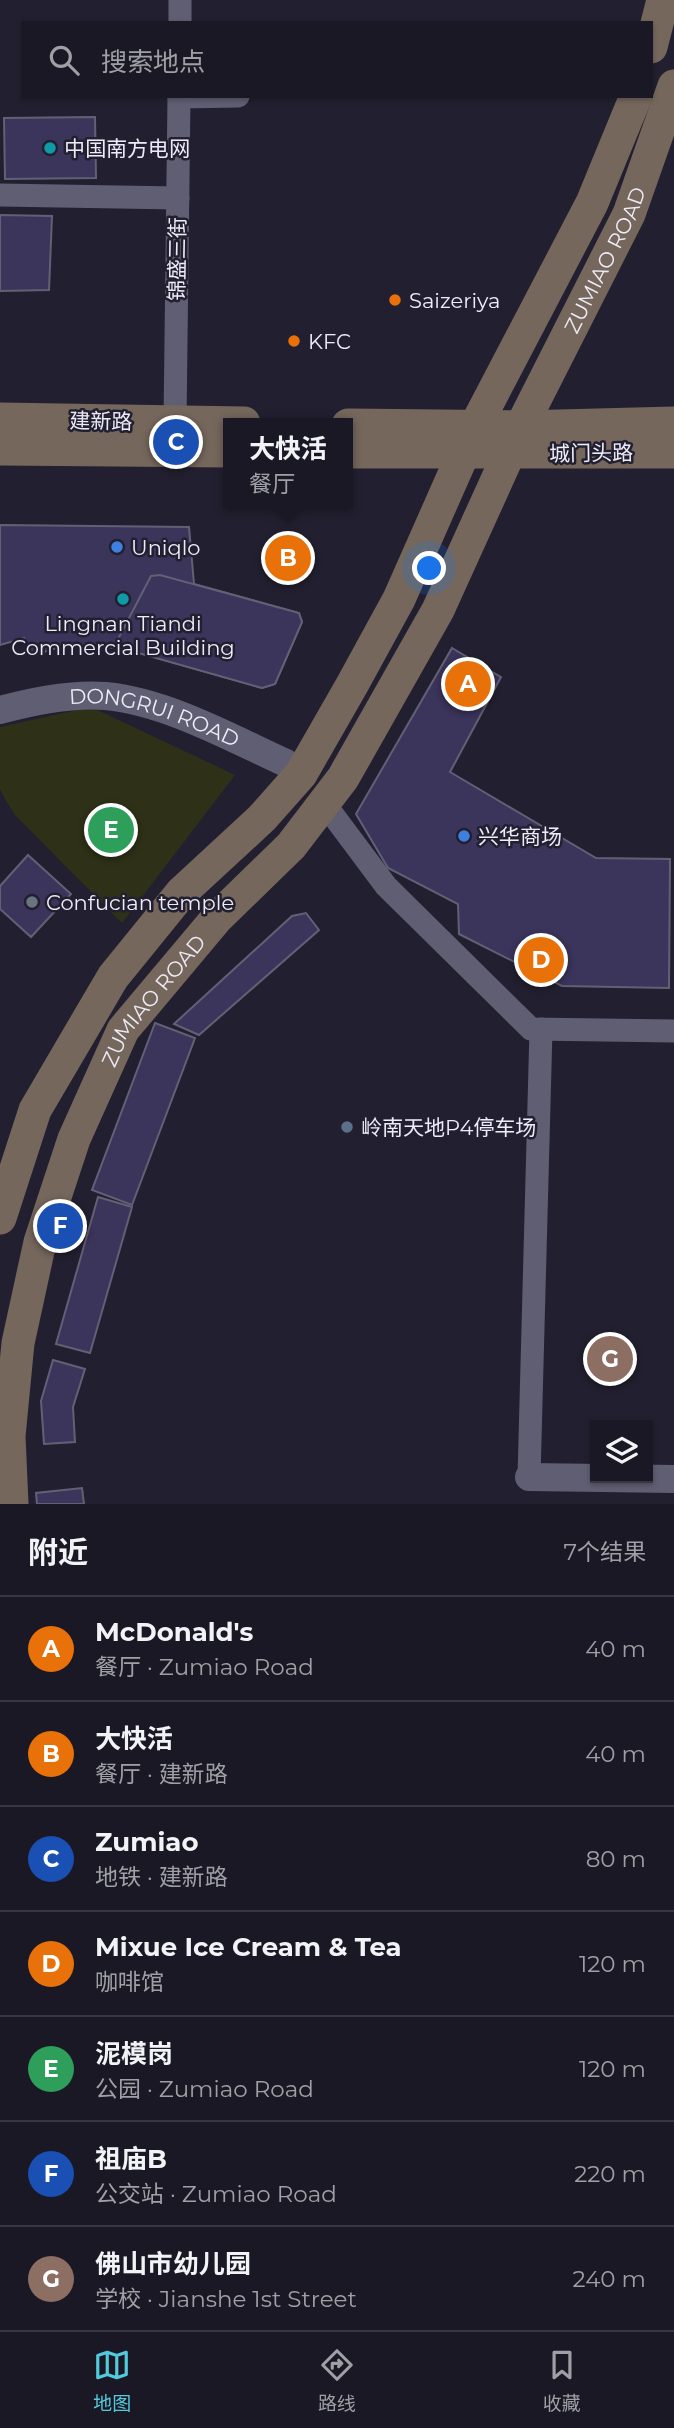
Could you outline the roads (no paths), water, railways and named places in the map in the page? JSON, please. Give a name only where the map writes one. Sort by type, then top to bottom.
[{"type":"main road","points":[[653,39],[663,0]]},
{"type":"main road","name":"ZUMIAO ROAD","points":[[12,1504],[9,1436],[18,1343],[40,1242],[74,1139],[123,1030],[217,918],[291,846],[343,778],[438,610],[515,441],[629,214],[674,86]]},
{"type":"main road","name":"ZUMIAO ROAD","points":[[0,1218],[35,1110],[113,977],[182,892],[262,818],[301,774],[400,599],[469,440],[592,203],[635,98]]},
{"type":"main road","name":"建新路","points":[[0,419],[223,423]]},
{"type":"main road","name":"城门头路","points":[[515,441],[674,424]]},
{"type":"main road","points":[[353,426],[469,440],[515,441]]},
{"type":"main road","points":[[353,452],[469,440]]},
{"type":"main road","name":"城门头路","points":[[515,441],[674,452]]},
{"type":"main road","name":"建新路","points":[[0,449],[223,451]]},
{"type":"street","points":[[180,0],[180,21]]},
{"type":"street","name":"锦盛三街","points":[[175,422],[179,98]]},
{"type":"street","points":[[0,195],[178,198]]},
{"type":"street","name":"DONGRUI ROAD","points":[[0,709],[35,700],[106,696],[183,715],[286,763],[301,774]]},
{"type":"street","points":[[324,803],[386,886],[531,1029],[674,1031]]},
{"type":"street","points":[[541,1029],[529,1477],[674,1479]]},
{"type":"place","name":"中国南方电网","points":[[50,148]]},
{"type":"place","name":"Saizeriya","points":[[395,300]]},
{"type":"place","name":"KFC","points":[[294,341]]},
{"type":"place","name":"Zumiao","points":[[176,442]]},
{"type":"place","name":"Uniqlo","points":[[117,547]]},
{"type":"place","name":"大快活","points":[[288,558]]},
{"type":"place","name":"Lingnan Tiandi Commercial Building","points":[[123,599]]},
{"type":"place","name":"McDonald's","points":[[468,684]]},
{"type":"place","name":"泥模岗","points":[[111,830]]},
{"type":"place","name":"兴华商场","points":[[464,836]]},
{"type":"place","name":"Confucian temple","points":[[32,902]]},
{"type":"place","name":"Mixue Ice Cream & Tea","points":[[541,960]]},
{"type":"place","name":"岭南天地P4停车场","points":[[347,1127]]},
{"type":"place","name":"祖庙B","points":[[60,1226]]},
{"type":"place","name":"佛山市幼儿园","points":[[610,1359]]}]
